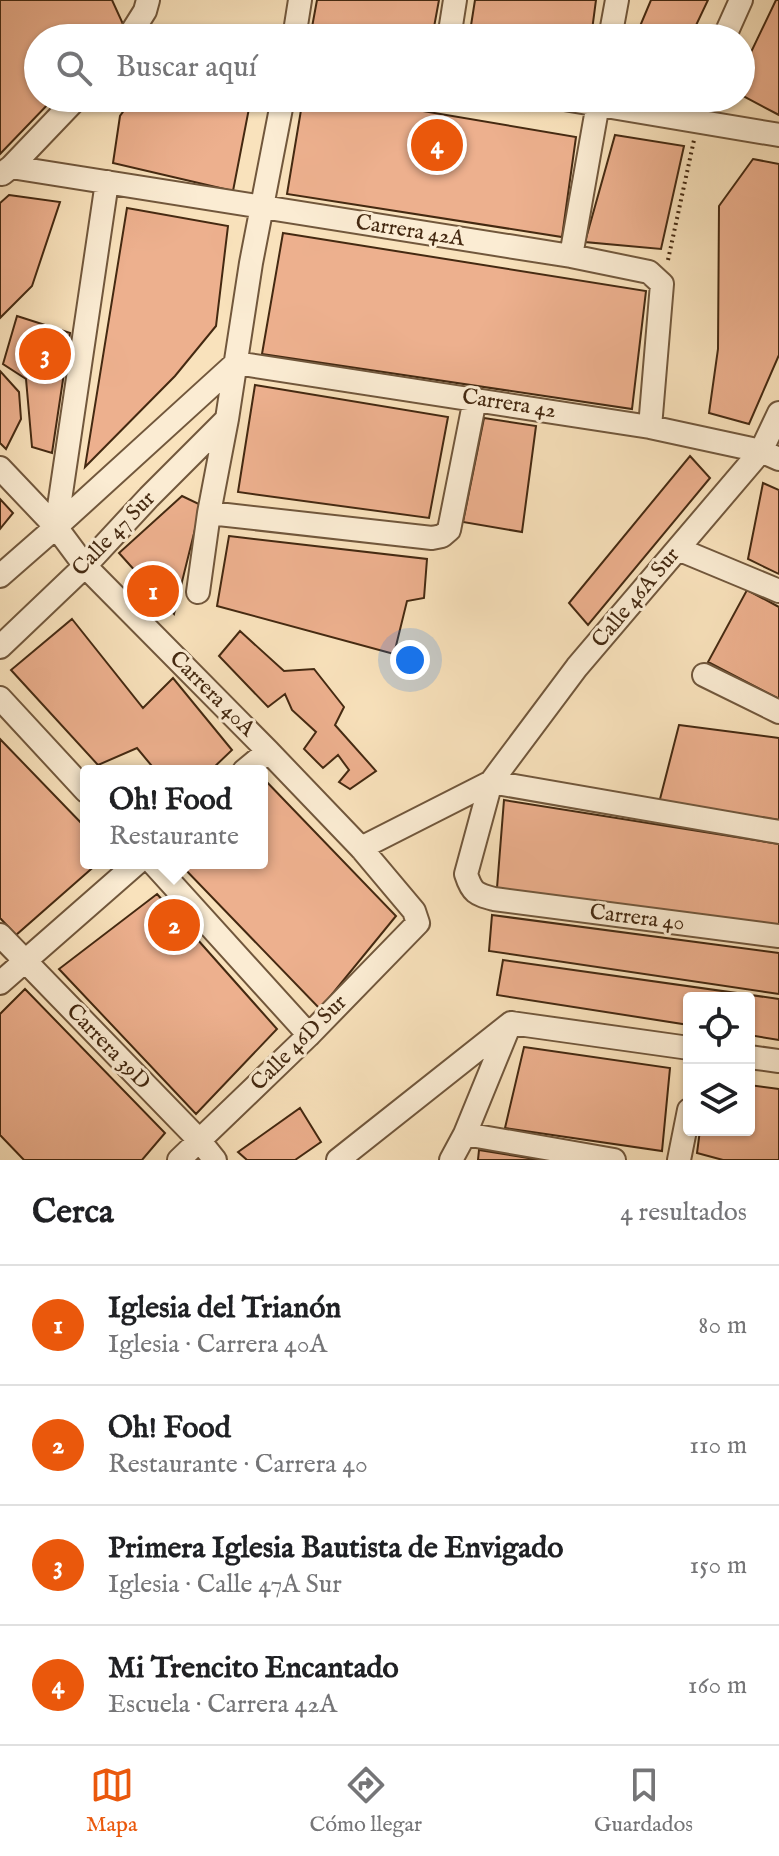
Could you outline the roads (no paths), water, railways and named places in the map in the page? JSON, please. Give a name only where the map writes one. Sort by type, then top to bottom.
[{"type":"street","points":[[137,24],[148,0]]},
{"type":"street","points":[[296,24],[300,0]]},
{"type":"street","points":[[451,24],[455,0]]},
{"type":"street","points":[[613,24],[617,0]]},
{"type":"street","points":[[730,24],[741,0]]},
{"type":"street","points":[[6,171],[63,112]]},
{"type":"street","points":[[198,592],[251,263],[280,112]]},
{"type":"street","points":[[571,256],[596,112]]},
{"type":"street","points":[[648,112],[779,135]]},
{"type":"street","name":"Carrera 42A","points":[[6,171],[107,182],[571,256],[649,272],[662,284],[650,427]]},
{"type":"street","points":[[56,527],[107,182]]},
{"type":"street","name":"Calle 47 Sur","points":[[0,576],[236,363]]},
{"type":"street","name":"Carrera 42","points":[[236,363],[650,427],[770,455]]},
{"type":"street","points":[[209,513],[432,538],[442,536],[449,530],[475,399]]},
{"type":"street","name":"Calle 46A Sur","points":[[494,899],[471,889],[466,874],[491,782],[577,667],[678,549],[770,455],[779,413]]},
{"type":"street","name":"Calle 47 Sur","points":[[0,647],[85,566],[227,419]]},
{"type":"street","name":"Carrera 40A","points":[[0,468],[56,527],[85,566],[361,848],[414,911],[418,923]]},
{"type":"street","points":[[678,549],[779,591]]},
{"type":"street","points":[[704,675],[779,712]]},
{"type":"street","points":[[0,698],[80,785]]},
{"type":"street","points":[[251,765],[268,751]]},
{"type":"street","points":[[491,782],[779,832]]},
{"type":"street","name":"Calle 46A Sur","points":[[361,848],[491,782]]},
{"type":"street","points":[[0,983],[130,869]]},
{"type":"street","points":[[158,869],[309,1035]]},
{"type":"street","name":"Carrera 40","points":[[494,899],[779,936]]},
{"type":"street","name":"Calle 46D Sur","points":[[179,1160],[309,1035],[418,923]]},
{"type":"street","name":"Carrera 39D","points":[[0,935],[215,1160]]},
{"type":"street","points":[[338,1160],[511,1023],[683,1047]]},
{"type":"street","points":[[451,1160],[511,1023]]},
{"type":"street","points":[[755,1058],[779,1061]]},
{"type":"street","points":[[465,1134],[614,1160]]},
{"type":"street","points":[[679,1160],[684,1136]]},
{"type":"place","name":"Mi Trencito Encantado","points":[[437,145]]},
{"type":"place","name":"Primera Iglesia Bautista de Envigado","points":[[45,354]]},
{"type":"place","name":"Iglesia del Trianón","points":[[153,591]]},
{"type":"place","name":"Oh! Food","points":[[174,925]]}]
